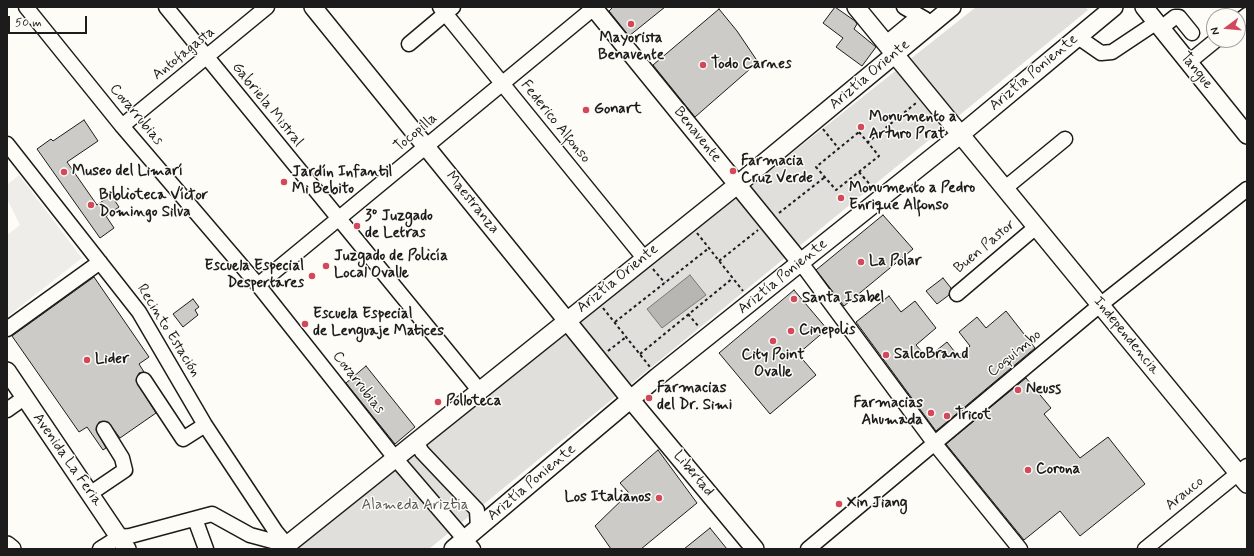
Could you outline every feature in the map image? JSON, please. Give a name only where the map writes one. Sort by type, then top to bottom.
[{"type":"main road","name":"Maestranza","points":[[313,7],[631,400]]},
{"type":"main road","name":"Benavente","points":[[594,7],[800,263]]},
{"type":"main road","name":"Independencia","points":[[856,7],[1100,305],[1244,474]]},
{"type":"main road","name":"Ariztía Oriente","points":[[286,548],[395,458],[737,185],[815,120],[892,52],[925,20],[952,7]]},
{"type":"main road","name":"Ariztía Poniente","points":[[467,542],[657,377],[960,135],[1078,37],[1106,9]]},
{"type":"main road","name":"Tangue","points":[[1153,15],[1189,62],[1245,127]]},
{"type":"main road","name":"Avenida La Feria","points":[[7,371],[24,398],[91,493],[123,543]]},
{"type":"main road","name":"Libertad","points":[[631,400],[755,549]]},
{"type":"main road","points":[[7,545],[12,549]]},
{"type":"street","name":"Covarrubias","points":[[26,7],[122,126],[258,285],[395,458],[467,542]]},
{"type":"street","name":"Gabriela Mistral","points":[[166,7],[206,58],[480,390]]},
{"type":"street","name":"Antofagasta","points":[[122,126],[268,7]]},
{"type":"street","name":"Tocopilla","points":[[258,285],[594,7]]},
{"type":"street","points":[[904,7],[925,20]]},
{"type":"street","points":[[409,44],[446,9]]},
{"type":"street","name":"Federico Alfonso","points":[[446,9],[502,83],[644,258]]},
{"type":"street","points":[[1078,37],[1101,53],[1112,52],[1153,15],[1178,17],[1192,33]]},
{"type":"street","points":[[1189,62],[1206,48]]},
{"type":"street","points":[[1004,189],[1065,139]]},
{"type":"street","name":"Recinto Estación","points":[[7,144],[139,312],[205,425],[286,548]]},
{"type":"street","name":"Coquimbo","points":[[808,549],[1100,305],[1247,189]]},
{"type":"street","name":"Buen Pastor","points":[[957,294],[1036,227]]},
{"type":"street","points":[[7,329],[100,262]]},
{"type":"street","points":[[800,263],[935,444],[1020,549]]},
{"type":"street","points":[[144,380],[183,439],[205,425]]},
{"type":"street","points":[[7,410],[24,398]]},
{"type":"street","points":[[91,493],[125,470],[122,458],[104,429]]},
{"type":"street","points":[[409,447],[420,447],[422,452],[477,510],[467,542]]},
{"type":"street","name":"Arauco","points":[[1145,549],[1244,474]]},
{"type":"street","points":[[100,549],[123,543],[130,536],[212,514],[250,535],[286,548]]},
{"type":"street","points":[[195,519],[206,549]]},
{"type":"path","points":[[867,142],[927,94]]},
{"type":"path","points":[[815,120],[839,149]]},
{"type":"path","points":[[859,132],[879,156],[836,190],[816,167],[839,149],[859,132]]},
{"type":"path","points":[[859,172],[882,198]]},
{"type":"path","points":[[719,261],[825,177]]},
{"type":"path","points":[[689,223],[752,302]]},
{"type":"path","points":[[615,322],[708,248]]},
{"type":"path","points":[[644,258],[665,283]]},
{"type":"path","points":[[640,354],[732,278]]},
{"type":"path","points":[[594,298],[615,322],[657,377]]},
{"type":"path","points":[[598,359],[626,337]]},
{"type":"shaded area","points":[[19,175],[82,258],[7,317],[7,235],[20,225],[7,199],[7,185]]},
{"type":"shaded area","points":[[690,275],[706,295],[662,328],[647,309]]},
{"type":"green space","name":"Alameda Ariztia","points":[[976,7],[1085,7],[1088,10],[429,549],[298,549],[297,547],[390,472]]},
{"type":"building","name":"Mayorista Benavente","points":[[613,7],[665,7],[629,36],[609,11]]},
{"type":"building","points":[[835,7],[855,21],[857,24],[854,29],[876,47],[862,66],[836,47],[843,38],[823,23]]},
{"type":"building","name":"Todo Carnes","points":[[719,9],[737,31],[758,62],[695,117],[653,65]]},
{"type":"building","name":"Museo del Limarí","points":[[84,120],[98,141],[67,162],[97,205],[111,195],[119,207],[106,216],[114,228],[100,238],[37,149],[51,139],[53,141]]},
{"type":"building","name":"La Polar","points":[[883,215],[913,249],[844,306],[816,270]]},
{"type":"building","name":"Lider","points":[[94,277],[149,357],[139,364],[144,372],[139,373],[136,381],[156,413],[120,438],[108,422],[99,422],[96,430],[106,448],[103,450],[87,427],[79,432],[12,336]]},
{"type":"building","points":[[943,278],[951,288],[949,295],[937,304],[926,291]]},
{"type":"building","name":"City Point Ovalle","points":[[794,290],[827,329],[798,354],[816,375],[770,414],[719,353]]},
{"type":"building","points":[[889,296],[901,312],[915,301],[936,328],[916,345],[927,358],[947,342],[958,356],[970,346],[959,332],[977,317],[986,328],[1006,311],[1035,348],[936,431],[856,322]]},
{"type":"building","points":[[193,299],[199,307],[195,310],[198,315],[183,327],[173,314]]},
{"type":"building","points":[[366,366],[415,427],[395,444],[346,383]]},
{"type":"building","points":[[1026,378],[1051,408],[1044,414],[1080,458],[1108,437],[1145,484],[1080,536],[1060,511],[1024,540],[946,444]]},
{"type":"building","name":"Los Italianos","points":[[658,450],[697,503],[641,549],[611,549],[595,526],[629,493],[620,483]]},
{"type":"building","points":[[710,528],[727,549],[684,549]]},
{"type":"place","name":"Mayorista Benavente","points":[[631,24]]},
{"type":"place","name":"Todo Carnes","points":[[703,65]]},
{"type":"place","name":"Gonart","points":[[586,110]]},
{"type":"place","name":"Monumento a Arturo Prat","points":[[861,127]]},
{"type":"place","name":"Farmacia Cruz Verde","points":[[733,171]]},
{"type":"place","name":"Museo del Limarí","points":[[64,172]]},
{"type":"place","name":"Jardín Infantil Mi Bebito","points":[[284,182]]},
{"type":"place","name":"Monumento a Pedro Enrique Alfonso","points":[[841,198]]},
{"type":"place","name":"Biblioteca Víctor Domingo Silva","points":[[91,205]]},
{"type":"place","name":"3º Juzgado de Letras","points":[[357,226]]},
{"type":"place","name":"La Polar","points":[[861,262]]},
{"type":"place","name":"Juzgado de Policía Local Ovalle","points":[[326,266]]},
{"type":"place","name":"Escuela Especial Despertares","points":[[312,276]]},
{"type":"place","name":"Santa Isabel","points":[[794,299]]},
{"type":"place","name":"Escuela Especial de Lenguaje Matices","points":[[305,324]]},
{"type":"place","name":"Cinepolis","points":[[791,331]]},
{"type":"place","name":"City Point Ovalle","points":[[773,341]]},
{"type":"place","name":"SalcoBrand","points":[[886,355]]},
{"type":"place","name":"Lider","points":[[87,360]]},
{"type":"place","name":"Neuss","points":[[1018,390]]},
{"type":"place","name":"Farmacias del Dr. Simi","points":[[649,398]]},
{"type":"place","name":"Polloteca","points":[[438,402]]},
{"type":"place","name":"Farmacias Ahumada","points":[[931,413]]},
{"type":"place","name":"Tricot","points":[[947,416]]},
{"type":"place","name":"Corona","points":[[1028,470]]},
{"type":"place","name":"Los Italianos","points":[[659,498]]},
{"type":"place","name":"Xin Jiang","points":[[839,504]]}]
